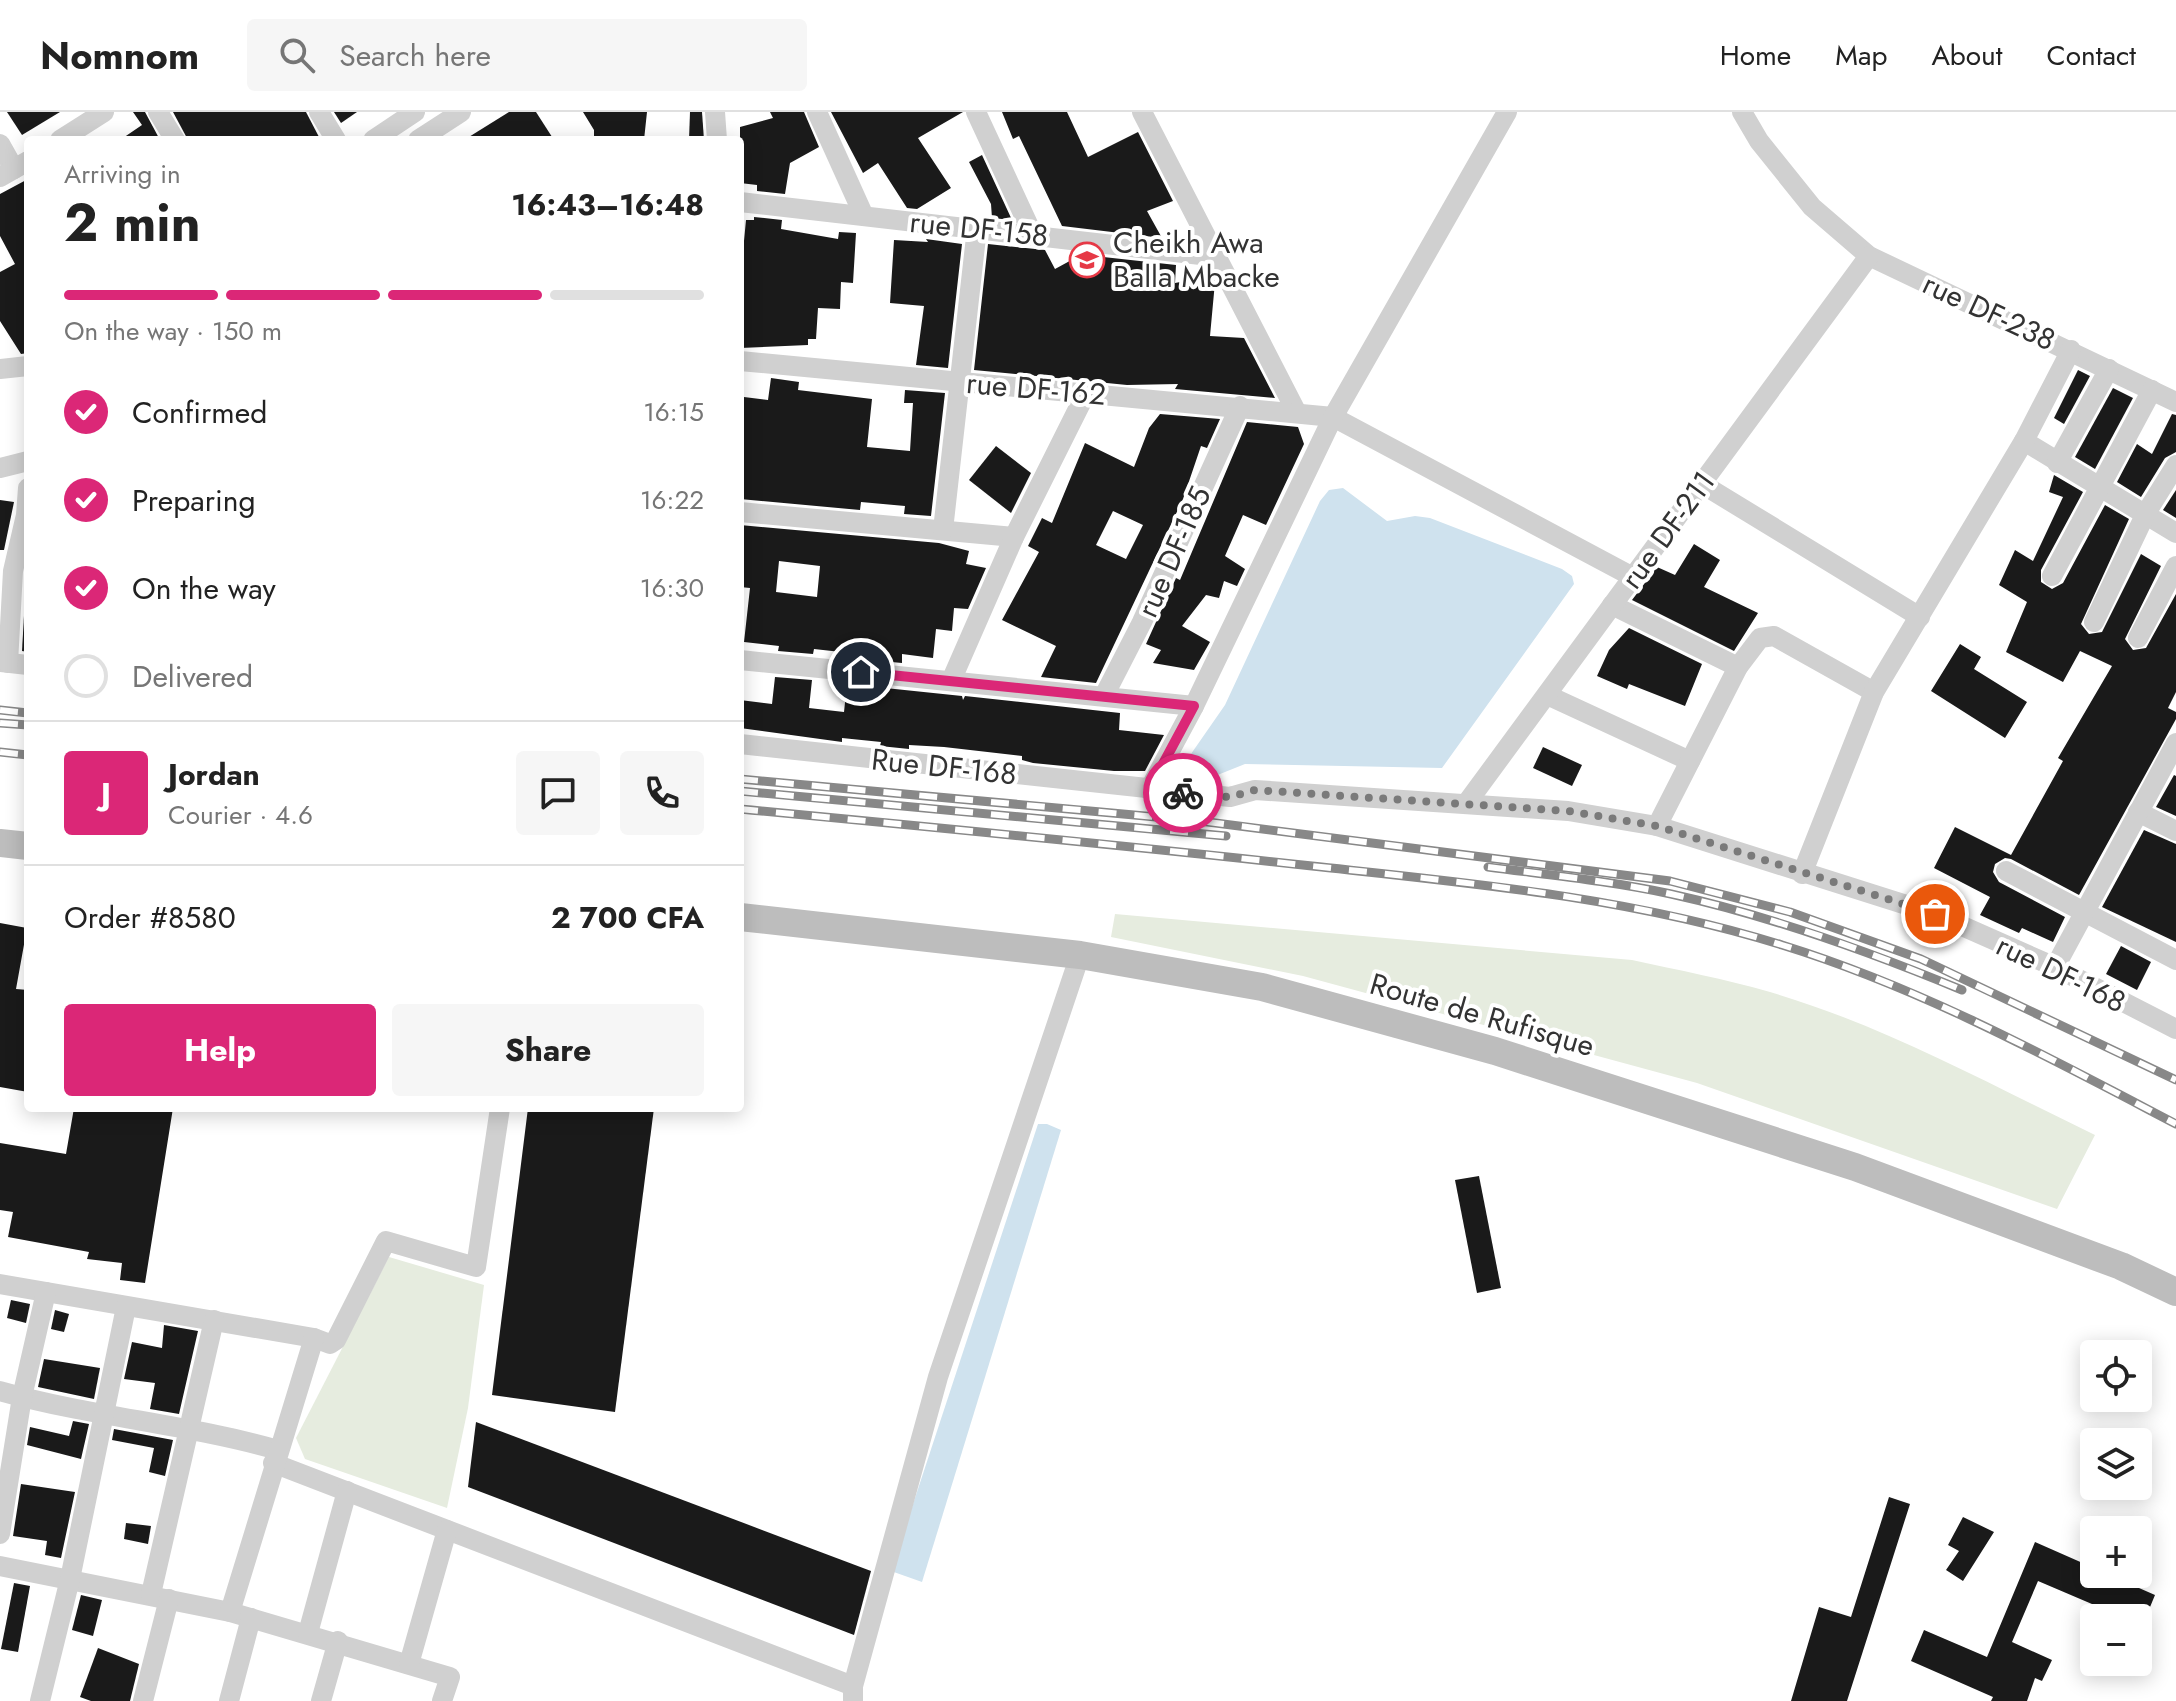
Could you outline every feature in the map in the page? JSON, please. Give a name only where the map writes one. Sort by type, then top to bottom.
[{"type":"main road","points":[[0,843],[24,846]]},
{"type":"main road","name":"Route de Rufisque","points":[[744,917],[1080,955],[1262,987],[1495,1051],[1939,1197],[2121,1266],[2176,1292]]},
{"type":"street","points":[[66,136],[104,112]]},
{"type":"street","points":[[158,112],[173,136]]},
{"type":"street","points":[[319,112],[334,136]]},
{"type":"street","points":[[379,136],[415,112]]},
{"type":"street","points":[[424,136],[461,112]]},
{"type":"street","points":[[715,112],[717,136]]},
{"type":"street","points":[[817,112],[864,216]]},
{"type":"street","points":[[976,112],[1033,235]]},
{"type":"street","points":[[1142,112],[1297,413]]},
{"type":"street","points":[[1149,790],[1194,706],[1333,417],[1507,112]]},
{"type":"street","name":"rue DF-238","points":[[1742,112],[1759,141],[1812,207],[1869,256],[2176,402]]},
{"type":"street","points":[[0,144],[14,169]]},
{"type":"street","name":"rue DF-158","points":[[744,202],[1218,257]]},
{"type":"street","points":[[943,530],[977,228]]},
{"type":"street","name":"rue DF-211","points":[[1466,804],[1869,256]]},
{"type":"street","points":[[1802,874],[1874,692],[2024,441],[2071,350]]},
{"type":"street","name":"rue DF-162","points":[[744,361],[1333,417]]},
{"type":"street","points":[[0,369],[24,366]]},
{"type":"street","points":[[2057,463],[2109,369]]},
{"type":"street","points":[[2052,576],[2152,390]]},
{"type":"street","points":[[951,681],[1014,537],[1086,393]]},
{"type":"street","name":"rue DF-185","points":[[1104,696],[1142,622],[1240,406]]},
{"type":"street","points":[[1333,417],[1633,577]]},
{"type":"street","points":[[2024,441],[2176,533]]},
{"type":"street","points":[[0,468],[24,462]]},
{"type":"street","points":[[2094,622],[2146,513],[2176,465]]},
{"type":"street","points":[[1702,484],[1920,617]]},
{"type":"street","points":[[744,512],[1014,537]]},
{"type":"street","points":[[12,663],[13,571],[24,524]]},
{"type":"street","points":[[2138,638],[2176,566]]},
{"type":"street","points":[[1612,605],[1738,667]]},
{"type":"street","points":[[1657,826],[1738,667],[1760,638],[1774,636],[1874,692]]},
{"type":"street","points":[[744,660],[1194,706]]},
{"type":"street","points":[[1547,695],[1690,761]]},
{"type":"street","points":[[2055,967],[2176,743]]},
{"type":"street","name":"Rue DF-168","points":[[744,744],[1149,790]]},
{"type":"street","name":"rue DF-168","points":[[1149,790],[1230,797],[1255,790],[1568,811],[1657,826],[1935,914],[2055,967],[2175,1030]]},
{"type":"street","points":[[2138,812],[2176,831]]},
{"type":"street","points":[[2006,871],[2176,960]]},
{"type":"street","points":[[0,1391],[103,1416],[225,1435],[347,1491],[853,1694],[938,1377],[1080,955]]},
{"type":"street","points":[[0,1284],[314,1338],[330,1344],[336,1340],[386,1241],[476,1267],[499,1112]]},
{"type":"street","points":[[0,1534],[22,1397],[46,1292]]},
{"type":"street","points":[[40,1701],[70,1579],[126,1307]]},
{"type":"street","points":[[143,1701],[189,1430],[214,1320]]},
{"type":"street","points":[[230,1612],[275,1456],[314,1338]]},
{"type":"street","points":[[308,1633],[347,1491]]},
{"type":"street","points":[[409,1664],[447,1530]]},
{"type":"street","points":[[0,1566],[160,1596],[338,1641],[450,1677],[442,1701]]},
{"type":"street","points":[[229,1701],[251,1618]]},
{"type":"street","points":[[321,1701],[338,1641]]},
{"type":"shaded area","points":[[1115,914],[1632,960],[1701,975],[1770,992],[1854,1021],[2095,1135],[2057,1209],[1697,1083],[1303,976],[1111,937]]},
{"type":"shaded area","points":[[389,1257],[484,1285],[468,1408],[447,1508],[305,1459],[296,1438]]},
{"type":"water","points":[[1343,488],[1387,521],[1415,516],[1430,518],[1562,569],[1572,576],[1574,584],[1442,768],[1245,764],[1195,784],[1175,777],[1225,705],[1320,501],[1329,490]]},
{"type":"water","points":[[1038,1124],[1061,1130],[922,1582],[891,1571]]},
{"type":"building","points":[[7,112],[60,112],[22,135]]},
{"type":"building","points":[[133,112],[145,112],[158,136],[126,136],[142,125]]},
{"type":"building","points":[[173,112],[306,112],[318,136],[186,136]]},
{"type":"building","points":[[334,112],[357,112],[341,123]]},
{"type":"building","points":[[509,112],[536,112],[551,136],[470,136]]},
{"type":"building","points":[[583,112],[647,112],[644,136],[594,136],[594,130]]},
{"type":"building","points":[[690,112],[702,112],[704,136],[689,136]]},
{"type":"building","points":[[770,112],[804,112],[819,147],[790,163],[785,194],[757,191],[757,185],[744,183],[744,136],[740,136],[740,127],[773,118]]},
{"type":"building","points":[[831,112],[963,112],[918,138],[951,188],[917,209],[907,208],[878,163],[863,173]]},
{"type":"building","points":[[1002,112],[1067,112],[1088,157],[1138,132],[1173,201],[1147,211],[1162,238],[1062,226],[1019,136],[1013,139]]},
{"type":"building","points":[[982,155],[1012,220],[992,218],[991,204],[969,162]]},
{"type":"building","points":[[24,181],[24,354],[21,354],[0,321],[0,272],[15,264],[0,236],[0,194]]},
{"type":"building","points":[[754,217],[782,220],[781,229],[838,239],[839,232],[856,233],[853,283],[841,282],[840,309],[818,308],[816,339],[808,339],[808,345],[744,348],[744,241],[746,220],[754,220]]},
{"type":"building","points":[[926,239],[962,244],[948,368],[916,365],[924,306],[890,303],[894,240],[928,242]]},
{"type":"building","points":[[988,244],[1045,250],[1055,269],[1077,257],[1076,254],[1176,265],[1175,283],[1212,276],[1215,282],[1210,336],[1244,338],[1275,398],[1175,389],[1178,384],[1127,385],[974,370]]},
{"type":"building","points":[[2078,370],[2090,376],[2064,424],[2054,418]]},
{"type":"building","points":[[771,378],[799,382],[798,390],[872,399],[867,447],[910,451],[913,403],[904,403],[905,390],[945,393],[931,516],[904,514],[905,506],[861,502],[860,510],[744,499],[744,397],[768,400]]},
{"type":"building","points":[[2113,388],[2133,398],[2095,469],[2075,457]]},
{"type":"building","points":[[1160,414],[1220,419],[1207,448],[1201,446],[1183,499],[1096,683],[1041,677],[1056,646],[1002,620],[1039,552],[1028,546],[1042,518],[1052,523],[1085,443],[1134,467],[1149,428]],"holes":[[[1113,511],[1143,525],[1126,559],[1096,545]]]},
{"type":"building","points":[[2172,414],[2176,415],[2176,452],[2165,458],[2141,497],[2117,482],[2137,444],[2152,454]]},
{"type":"building","points":[[1247,422],[1298,427],[1304,444],[1266,525],[1243,515],[1225,556],[1245,569],[1237,586],[1224,581],[1219,598],[1206,595],[1182,626],[1210,642],[1194,670],[1153,663],[1161,650],[1146,644],[1176,578],[1180,580]]},
{"type":"building","points":[[996,446],[1031,473],[1011,513],[969,480]]},
{"type":"building","points":[[2054,475],[2083,492],[2041,570],[2041,582],[2052,589],[2063,583],[2105,505],[2129,519],[2081,624],[2089,634],[2102,632],[2141,554],[2161,566],[2125,639],[2133,650],[2146,648],[2176,594],[2176,692],[2168,708],[2176,712],[2176,719],[2079,895],[2011,859],[2005,858],[1995,864],[1993,872],[1999,882],[2065,917],[2053,942],[2022,928],[2019,933],[1980,915],[1990,897],[1934,868],[1955,827],[2011,855],[2063,761],[2058,758],[2112,666],[2080,651],[2063,682],[2006,652],[2027,602],[1999,585],[2015,550],[2033,561],[2063,497],[2049,492]]},
{"type":"building","points":[[2176,490],[2176,518],[2163,510]]},
{"type":"building","points":[[0,500],[14,502],[4,550],[0,550]]},
{"type":"building","points":[[744,525],[939,543],[969,551],[966,564],[986,568],[968,609],[954,608],[952,631],[936,629],[933,658],[902,654],[902,663],[850,658],[850,653],[814,649],[813,654],[778,651],[779,646],[744,642],[750,588],[744,587]],"holes":[[[779,561],[820,566],[817,597],[776,592]]]},
{"type":"building","points":[[1694,544],[1720,560],[1704,587],[1758,613],[1734,651],[1632,600],[1657,567],[1675,575]]},
{"type":"building","points":[[1629,628],[1702,664],[1685,706],[1629,684],[1627,689],[1597,676],[1609,650]]},
{"type":"building","points":[[1960,644],[1981,657],[1974,669],[2027,702],[2005,738],[1931,691]]},
{"type":"building","points":[[775,677],[812,680],[809,708],[844,712],[847,684],[962,696],[963,700],[965,696],[1120,713],[1119,730],[1164,735],[1145,771],[1114,771],[1033,763],[1022,760],[1022,756],[944,747],[909,745],[909,749],[880,746],[881,742],[842,738],[842,742],[744,729],[744,700],[772,704]]},
{"type":"building","points":[[1543,747],[1582,765],[1572,786],[1533,768]]},
{"type":"building","points":[[2176,776],[2176,816],[2156,807]]},
{"type":"building","points":[[2144,830],[2176,844],[2176,942],[2102,907]]},
{"type":"building","points":[[0,923],[24,927],[16,989],[24,990],[24,1091],[0,1087]]},
{"type":"building","points":[[2121,946],[2151,962],[2137,990],[2106,974]]},
{"type":"building","points":[[73,1112],[172,1112],[145,1283],[120,1280],[122,1263],[87,1259],[89,1252],[8,1237],[13,1212],[0,1210],[0,1143],[66,1154]]},
{"type":"building","points":[[527,1112],[653,1112],[615,1412],[492,1395]]},
{"type":"building","points":[[1479,1176],[1501,1288],[1477,1293],[1455,1180]]},
{"type":"building","points":[[11,1300],[30,1304],[26,1323],[7,1318]]},
{"type":"building","points":[[55,1310],[69,1314],[64,1332],[51,1329]]},
{"type":"building","points":[[164,1325],[198,1331],[179,1414],[150,1409],[155,1383],[124,1379],[132,1342],[162,1348]]},
{"type":"building","points":[[44,1359],[100,1368],[94,1399],[38,1387]]},
{"type":"building","points":[[73,1421],[89,1424],[81,1459],[27,1445],[30,1427],[69,1436]]},
{"type":"building","points":[[476,1422],[871,1571],[854,1635],[468,1487]]},
{"type":"building","points":[[114,1429],[173,1440],[165,1476],[149,1472],[154,1448],[112,1440]]},
{"type":"building","points":[[21,1484],[75,1492],[61,1558],[45,1555],[47,1541],[13,1536]]},
{"type":"building","points":[[1889,1497],[1910,1504],[1847,1701],[1791,1701],[1819,1607],[1851,1617]]},
{"type":"building","points":[[1963,1517],[1994,1532],[1963,1581],[1946,1570],[1959,1551],[1948,1545]]},
{"type":"building","points":[[126,1523],[151,1526],[148,1544],[124,1539]]},
{"type":"building","points":[[2035,1542],[2080,1562],[2080,1588],[2139,1588],[2155,1595],[2151,1604],[2092,1604],[2038,1581],[2012,1642],[2052,1660],[2042,1681],[2035,1678],[2027,1701],[1991,1701],[1993,1697],[1911,1661],[1924,1630],[1987,1657]]},
{"type":"building","points":[[14,1583],[30,1586],[18,1652],[1,1649]]},
{"type":"building","points":[[81,1595],[102,1600],[93,1636],[72,1630]]},
{"type":"building","points":[[98,1648],[139,1664],[130,1701],[91,1701],[80,1697]]},
{"type":"railway","points":[[0,710],[24,713]]},
{"type":"railway","points":[[0,723],[24,725]]},
{"type":"railway","points":[[0,752],[24,755]]},
{"type":"railway","points":[[744,779],[1200,821],[1670,881],[1790,912],[1921,959],[2176,1080]]},
{"type":"railway","points":[[744,791],[1226,836]]},
{"type":"railway","points":[[744,809],[1431,879],[1608,903],[1666,915],[1782,945],[1884,982],[1983,1026],[2176,1124]]},
{"type":"railway","points":[[1488,867],[1626,885],[1708,903],[1819,936],[1962,990]]},
{"type":"way so far","points":[[1183,793],[1230,797],[1255,790],[1568,811],[1657,826],[1935,914]]},
{"type":"place","name":"Cheikh Awa Balla Mbacke","points":[[1087,260]]},
{"type":"route","points":[[861,672],[1194,706],[1149,790],[1183,793]]}]
